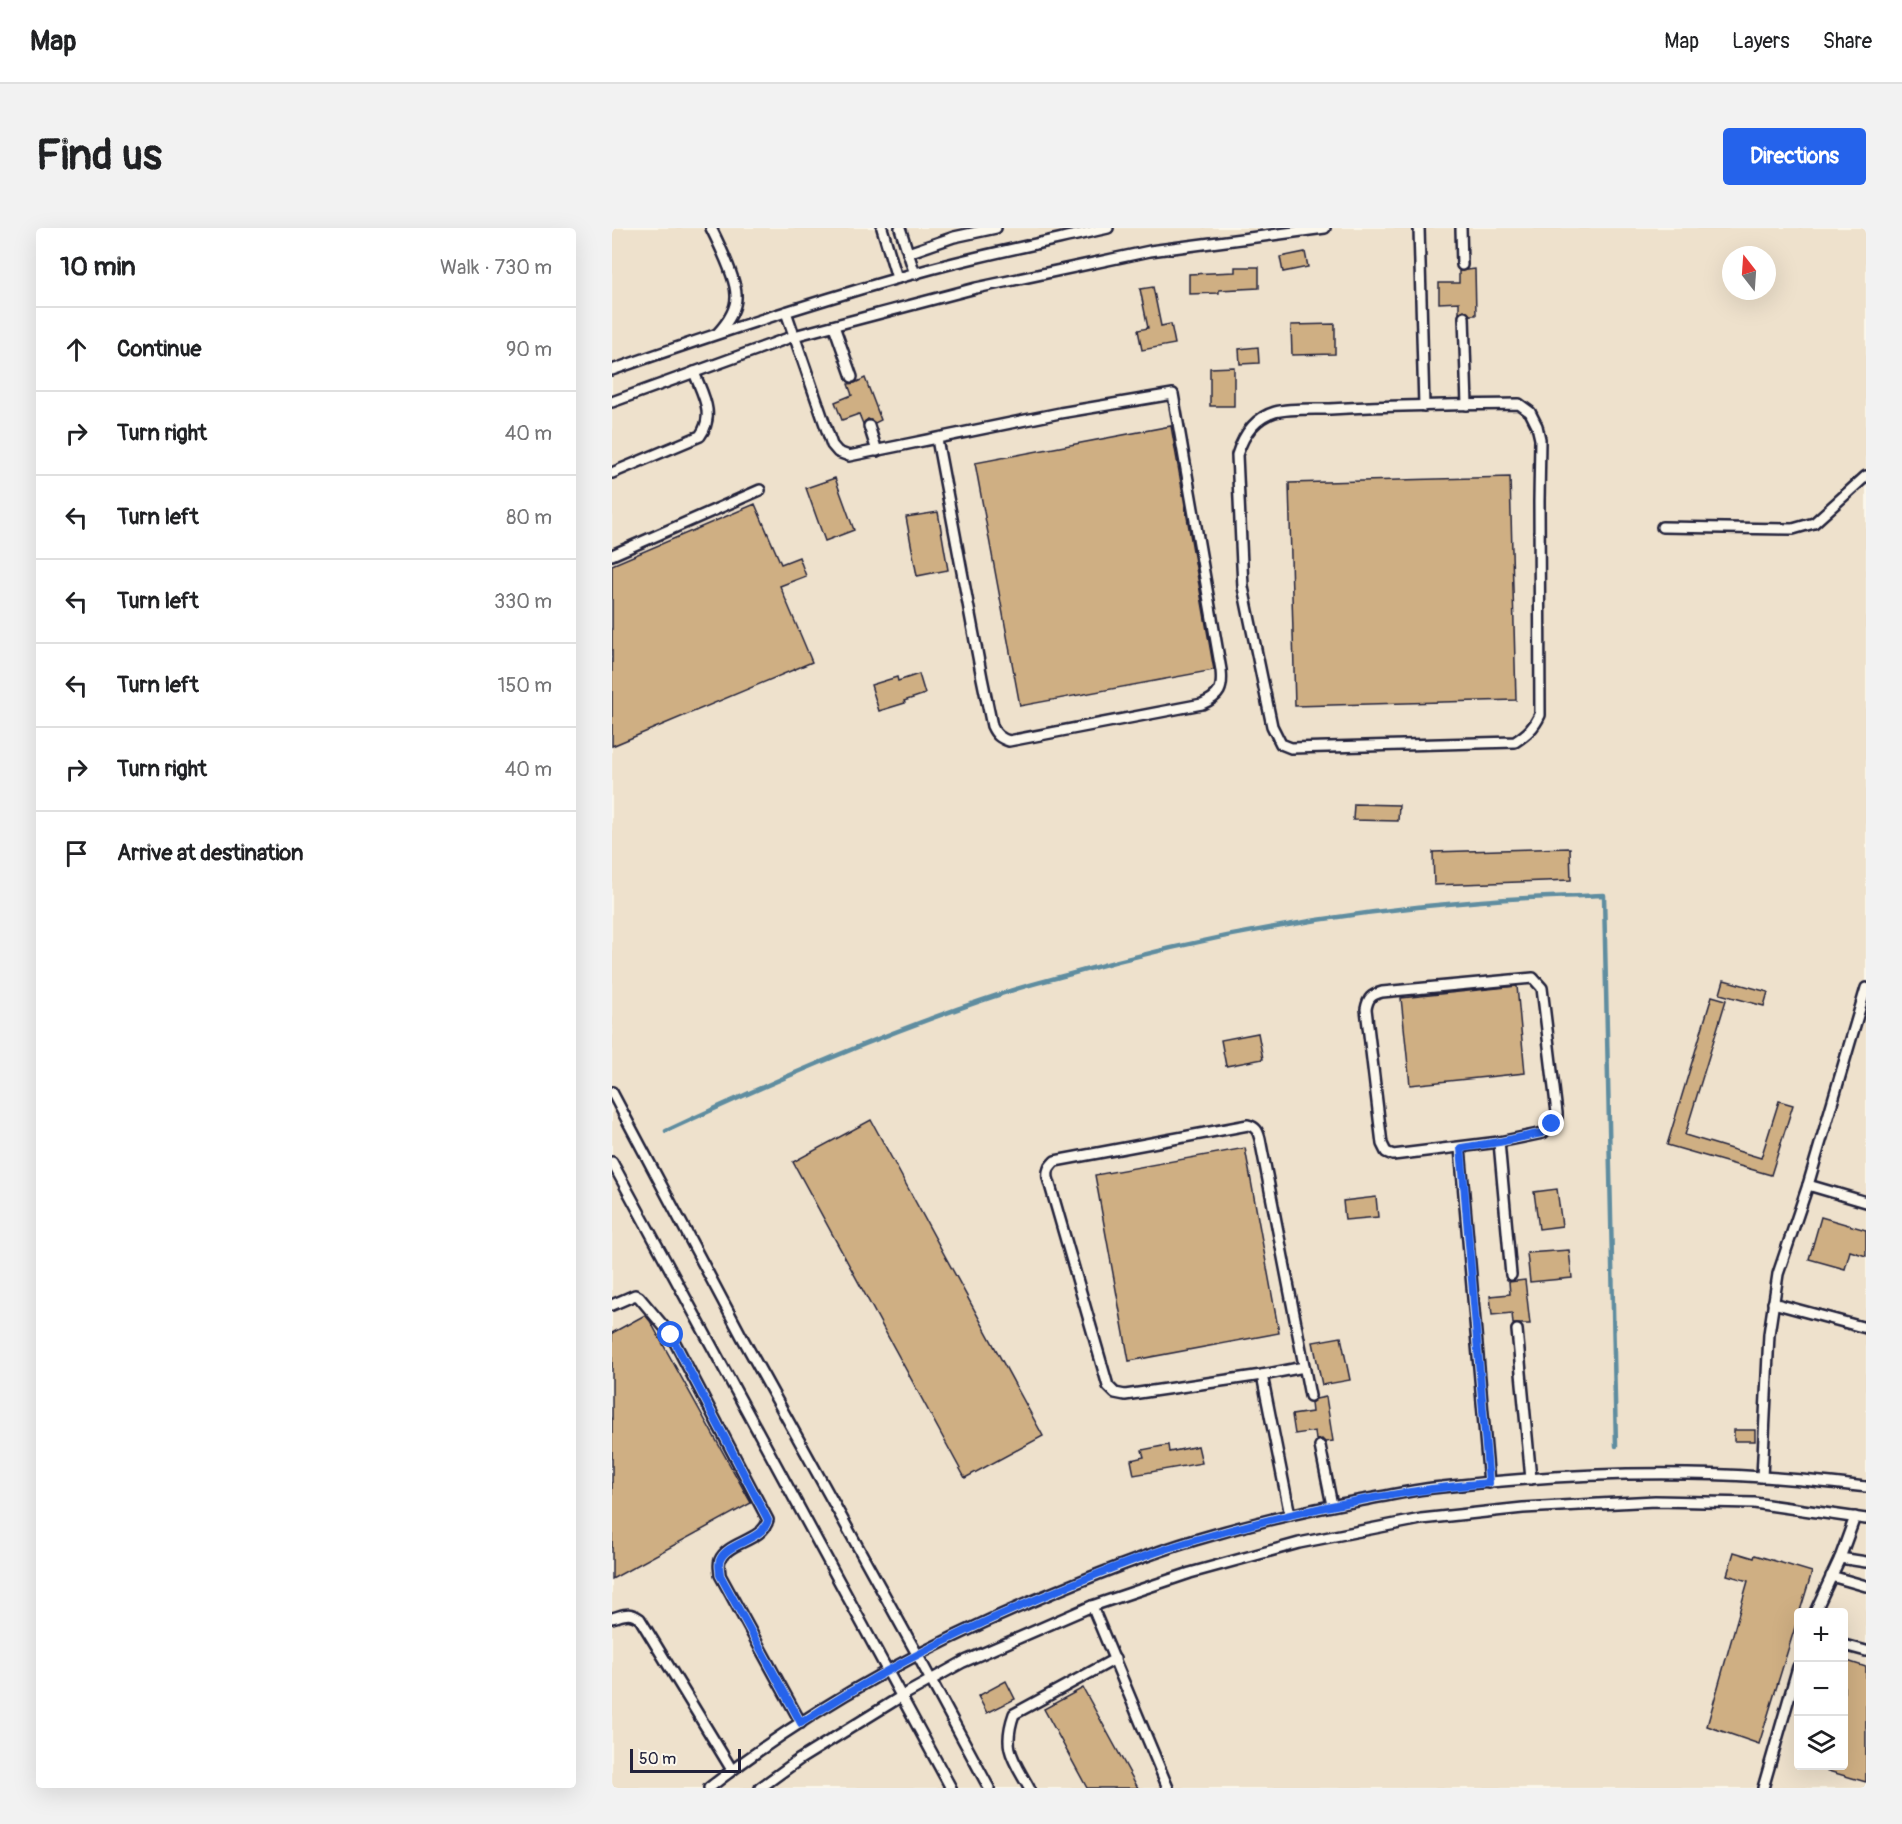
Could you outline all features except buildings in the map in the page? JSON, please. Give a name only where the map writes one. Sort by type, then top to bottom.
[{"type":"lane","points":[[711,228],[737,296],[728,322],[718,333]]},
{"type":"lane","points":[[882,228],[897,278]]},
{"type":"lane","points":[[900,228],[915,273]]},
{"type":"lane","points":[[908,253],[954,237],[996,228]]},
{"type":"lane","points":[[612,370],[718,333],[897,278],[1108,228]]},
{"type":"lane","points":[[612,402],[794,336],[976,288],[1150,251],[1325,228]]},
{"type":"lane","points":[[1419,228],[1424,406]]},
{"type":"lane","points":[[1461,228],[1462,266]]},
{"type":"lane","points":[[786,312],[832,445],[838,453],[849,456],[1060,413],[1173,394],[1221,670],[1220,692],[1202,704],[1009,741],[1000,738],[992,726],[937,439]]},
{"type":"lane","points":[[1464,317],[1467,405]]},
{"type":"lane","points":[[834,326],[852,377]]},
{"type":"lane","points":[[612,473],[700,436],[705,429],[708,409],[694,372]]},
{"type":"lane","points":[[1519,404],[1530,412],[1537,426],[1540,439],[1540,715],[1535,726],[1515,742],[1291,748],[1281,744],[1272,726],[1243,587],[1237,455],[1241,440],[1262,418],[1275,412],[1424,406],[1519,404]]},
{"type":"lane","points":[[869,426],[877,451]]},
{"type":"lane","points":[[1662,527],[1793,529],[1804,527],[1814,522],[1866,476]]},
{"type":"lane","points":[[612,555],[760,490]]},
{"type":"lane","points":[[1533,978],[1542,988],[1557,1118],[1542,1133],[1461,1148],[1393,1155],[1386,1152],[1382,1144],[1366,1009],[1368,1000],[1373,994],[1382,992],[1533,978]]},
{"type":"lane","points":[[1762,1477],[1769,1334],[1778,1274],[1808,1185],[1866,988]]},
{"type":"lane","points":[[612,1092],[742,1338],[989,1788]]},
{"type":"lane","points":[[1304,1367],[1125,1395],[1115,1393],[1108,1386],[1048,1178],[1047,1172],[1055,1161],[1248,1125],[1254,1126],[1260,1139],[1310,1396]]},
{"type":"lane","points":[[1499,1142],[1511,1275]]},
{"type":"lane","points":[[1461,1148],[1489,1483]]},
{"type":"lane","points":[[612,1162],[951,1788]]},
{"type":"lane","points":[[1808,1185],[1866,1202]]},
{"type":"lane","points":[[612,1305],[635,1295],[639,1297],[671,1335],[768,1520],[765,1529],[724,1554],[719,1562],[720,1575],[801,1723]]},
{"type":"lane","points":[[1773,1303],[1866,1328]]},
{"type":"lane","points":[[1517,1330],[1531,1479]]},
{"type":"lane","points":[[1262,1375],[1290,1515]]},
{"type":"lane","points":[[1320,1446],[1332,1506]]},
{"type":"lane","points":[[709,1788],[801,1723],[886,1671],[987,1621],[1091,1576],[1194,1540],[1290,1515],[1439,1487],[1531,1479],[1659,1474],[1762,1477],[1866,1487]]},
{"type":"lane","points":[[760,1788],[800,1759],[930,1679],[963,1662],[1092,1606],[1190,1573],[1299,1543],[1421,1519],[1523,1508],[1655,1501],[1754,1503],[1866,1519]]},
{"type":"lane","points":[[1817,1608],[1840,1558],[1855,1517]]},
{"type":"lane","points":[[1840,1558],[1866,1562]]},
{"type":"lane","points":[[1831,1576],[1866,1586]]},
{"type":"lane","points":[[1092,1606],[1167,1788]]},
{"type":"lane","points":[[612,1618],[633,1614],[640,1619],[732,1770]]},
{"type":"lane","points":[[1848,1646],[1866,1652]]},
{"type":"lane","points":[[1029,1788],[1009,1751],[1008,1731],[1014,1714],[1115,1659]]},
{"type":"lane","points":[[1763,1788],[1794,1681]]},
{"type":"shaded area","points":[[612,228],[1866,228],[1866,1788],[612,1788]]},
{"type":"waterway","points":[[666,1131],[790,1075],[916,1024],[1018,988],[1118,961],[1220,937],[1324,919],[1496,900],[1604,895],[1616,1446]]},
{"type":"route","points":[[671,1335],[768,1520],[765,1529],[724,1554],[719,1562],[720,1575],[801,1723],[886,1671],[987,1621],[1091,1576],[1194,1540],[1315,1508],[1439,1487],[1489,1483],[1461,1148],[1542,1133],[1552,1124]]}]
